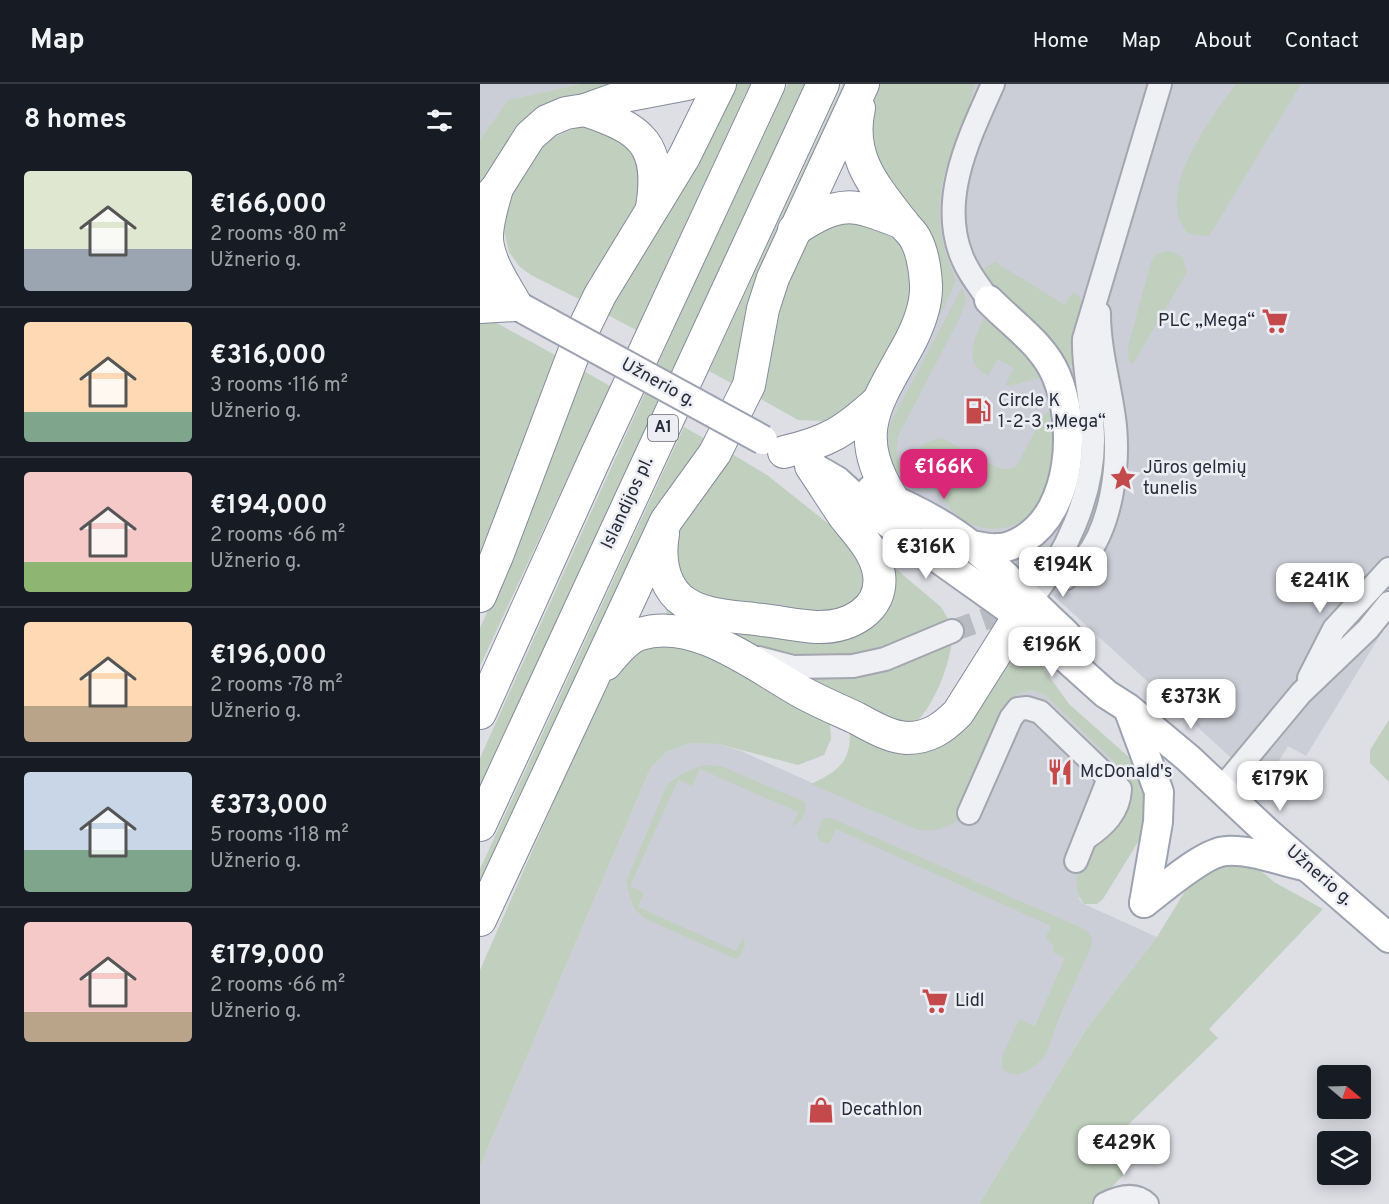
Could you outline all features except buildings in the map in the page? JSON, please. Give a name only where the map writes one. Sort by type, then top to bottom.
[{"type":"highway","points":[[480,307],[516,305],[495,268],[487,240],[490,216],[488,198],[530,136],[547,121],[567,113],[585,110],[624,96],[687,84]]},
{"type":"highway","points":[[480,596],[581,334],[600,295],[684,157],[720,84]]},
{"type":"highway","points":[[480,713],[596,456],[769,84]]},
{"type":"highway","name":"Islandijos pl.","points":[[480,825],[823,84]]},
{"type":"highway","points":[[864,84],[855,124],[857,152],[869,177],[916,239],[924,261],[926,286],[924,309],[915,333],[877,402],[870,432],[870,451],[875,469],[892,498]]},
{"type":"highway","points":[[480,920],[666,521],[715,453],[749,385],[763,309],[773,278],[864,84]]},
{"type":"highway","points":[[585,110],[619,121],[639,135],[652,157],[656,182],[651,213]]},
{"type":"highway","points":[[794,230],[819,214],[843,207],[868,209],[903,223]]},
{"type":"highway","points":[[773,446],[821,442],[837,435],[854,423],[877,402]]},
{"type":"highway","points":[[666,521],[661,544],[662,566],[667,582],[679,597],[695,608],[714,614],[818,627],[842,624],[861,616],[873,605],[879,591],[879,572],[869,548],[843,514],[824,473]]},
{"type":"highway","points":[[592,681],[618,650],[638,634],[665,630],[692,634],[732,651],[800,691],[884,732],[905,738],[927,735],[945,726],[958,712],[1025,608]]},
{"type":"main road","name":"Užnerio g.","points":[[480,285],[824,473],[892,498],[970,544],[1025,608],[1106,694],[1128,708],[1222,789],[1267,832],[1389,938]]},
{"type":"main road","points":[[970,544],[998,548],[1017,544],[1044,522],[1057,501],[1065,473],[1068,443],[1067,416],[1056,374],[1035,343],[989,300]]},
{"type":"main road","name":"Užnerio g.","points":[[824,473],[863,505],[1025,608]]},
{"type":"main road","points":[[1128,708],[1159,792],[1158,822],[1144,903],[1209,855],[1225,851],[1240,852],[1309,867]]},
{"type":"street","points":[[989,300],[962,256],[956,236],[955,211],[958,174],[963,156],[993,84]]},
{"type":"street","points":[[1025,608],[1064,551],[1078,514],[1089,474],[1093,438],[1083,362],[1084,339],[1160,84]]},
{"type":"street","points":[[1066,578],[1086,558],[1099,536],[1108,511],[1116,456],[1115,425],[1099,336],[1098,295]]},
{"type":"street","points":[[1301,693],[1334,628],[1389,569]]},
{"type":"street","points":[[1222,789],[1301,693],[1368,629],[1389,603]]},
{"type":"street","points":[[732,651],[793,667],[853,666],[885,659],[952,631]]},
{"type":"street","points":[[969,813],[1011,718],[1018,710],[1027,708],[1040,712],[1120,789],[1115,810],[1100,829],[1086,838],[1076,861]]},
{"type":"street","points":[[1105,1204],[1124,1196],[1141,1198],[1147,1204]]},
{"type":"shaded area","points":[[480,84],[580,84],[508,100],[480,139]]},
{"type":"shaded area","points":[[975,84],[1389,84],[1389,621],[1306,756],[1288,746],[1263,787],[1064,605],[983,538],[896,484],[879,434],[946,171],[968,116]]},
{"type":"shaded area","points":[[1031,690],[1045,695],[1113,761],[1123,776],[1079,899],[1084,904],[1157,937],[1087,1028],[979,1204],[480,1204],[480,1166],[650,769],[666,752],[690,743],[718,744],[741,751],[915,829],[972,792],[1018,694]]},
{"type":"green space","points":[[580,84],[651,84],[585,97],[480,193],[480,139],[508,100]]},
{"type":"green space","points":[[733,84],[750,84],[636,330],[606,314]]},
{"type":"green space","points":[[788,84],[805,84],[480,788],[480,758],[701,269]]},
{"type":"green space","points":[[843,84],[850,84],[735,385],[709,371]]},
{"type":"green space","points":[[880,84],[975,84],[942,183],[941,231],[944,247],[956,280],[942,312],[937,317],[877,172],[868,115]]},
{"type":"green space","points":[[1236,84],[1301,84],[1209,236],[1193,235],[1185,230],[1180,220],[1177,204],[1179,186],[1193,148]]},
{"type":"green space","points":[[581,126],[602,129],[639,149],[643,202],[596,277],[591,276],[579,299],[520,267],[509,252],[503,226],[507,200],[545,141]]},
{"type":"green space","points":[[826,222],[879,225],[897,240],[909,260],[912,308],[865,398],[823,421],[798,420],[759,398],[786,285],[808,238]]},
{"type":"green space","points":[[1166,251],[1183,258],[1187,272],[1131,364],[1128,347],[1152,259]]},
{"type":"green space","points":[[995,262],[1065,305],[1073,292],[1080,297],[1083,305],[1073,365],[1070,365],[1050,340],[993,285],[985,268]]},
{"type":"green space","points":[[962,288],[966,298],[961,315],[898,436],[897,457],[905,476],[893,466],[888,453],[891,422]]},
{"type":"green space","points":[[480,319],[491,320],[557,356],[480,567]]},
{"type":"green space","points":[[988,320],[1025,348],[1042,376],[1010,386],[1005,385],[1014,368],[998,359],[988,376],[980,370],[975,364],[972,351],[982,321]]},
{"type":"green space","points":[[582,370],[610,386],[480,666],[480,628],[495,595]]},
{"type":"green space","points":[[1049,412],[1053,416],[1054,452],[1046,488],[1034,509],[1020,522],[1011,526],[992,529],[964,521],[922,475],[916,465],[916,453],[923,445],[933,440],[944,439],[996,467],[1011,469],[1018,464],[1044,414]]},
{"type":"green space","points":[[684,427],[709,441],[480,894],[480,869]]},
{"type":"green space","points":[[729,452],[767,475],[854,544],[870,573],[856,606],[836,613],[716,604],[677,580],[673,540],[686,513]]},
{"type":"green space","points":[[889,563],[941,607],[950,622],[897,647],[826,662],[780,658],[664,617],[671,602],[847,637],[865,631],[877,621]]},
{"type":"green space","points":[[952,641],[938,688],[925,711],[910,727],[803,683],[807,676]]},
{"type":"green space","points":[[679,644],[702,651],[830,723],[831,739],[824,755],[798,765],[718,744],[690,743],[666,752],[650,769],[480,1166],[480,970],[570,765],[612,677],[628,657],[654,646]]},
{"type":"green space","points":[[1030,656],[1041,665],[1069,704],[1131,759],[1148,785],[1146,829],[1103,899],[1097,904],[1084,904],[1078,891],[1077,876],[1123,776],[1113,761],[1045,695],[1031,690],[1018,694],[958,821],[942,828],[927,831],[915,829],[811,784],[831,773],[844,761],[849,745],[849,722],[895,743],[1016,659]]},
{"type":"green space","points":[[1389,720],[1389,782],[1370,763],[1370,750]]},
{"type":"green space","points":[[709,765],[723,767],[805,802],[803,817],[792,827],[798,812],[700,769],[692,786],[678,780],[630,886],[644,893],[638,907],[736,951],[743,937],[745,946],[738,958],[733,958],[644,918],[634,908],[628,891],[627,880],[667,785],[686,772]]},
{"type":"green space","points":[[831,818],[1086,930],[1092,937],[1091,947],[1061,1013],[1046,1054],[1037,1064],[1020,1074],[1008,1073],[1002,1069],[1002,1057],[1019,1019],[1035,1026],[1065,958],[1053,952],[1053,945],[1046,937],[1051,926],[836,829],[829,844],[819,840],[817,834],[822,820]]},
{"type":"green space","points":[[1250,861],[1274,882],[1323,909],[1209,1029],[1218,1038],[1106,1146],[1127,1171],[1110,1189],[1101,1204],[979,1204],[1087,1028],[1157,937],[1198,870]]},
{"type":"tunnel","points":[[952,631],[1008,611],[1021,603]]},
{"type":"place","name":"PLC „Mega“","points":[[1275,321]]},
{"type":"place","name":"Circle K 1-2-3 „Mega“","points":[[978,411]]},
{"type":"place","name":"Jūros gelmių tunelis","points":[[1123,478]]},
{"type":"place","name":"McDonald's","points":[[1060,772]]},
{"type":"place","name":"Lidl","points":[[935,1001]]},
{"type":"place","name":"Decathlon","points":[[821,1110]]}]
